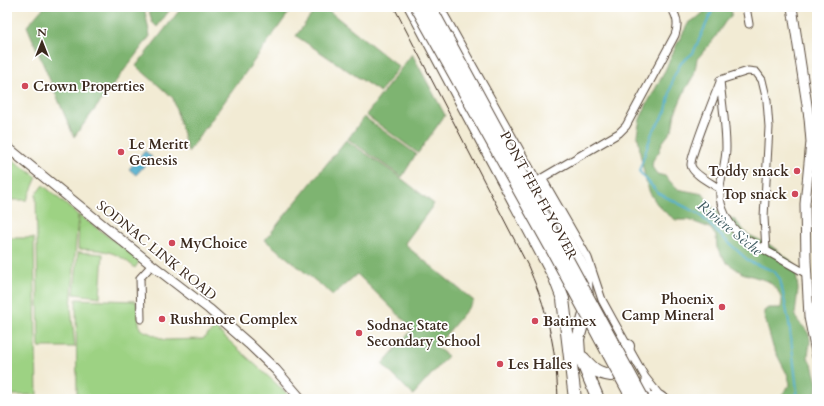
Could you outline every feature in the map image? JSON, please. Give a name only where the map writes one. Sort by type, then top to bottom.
[{"type":"highway","points":[[411,7],[555,278],[563,299],[575,399]]},
{"type":"highway","name":"PONT FER FLYOVER","points":[[417,7],[552,249],[633,399]]},
{"type":"highway","name":"PONT FER FLYOVER","points":[[430,7],[643,399]]},
{"type":"highway","points":[[438,7],[580,263],[586,278],[587,307],[578,339],[579,354],[598,399]]},
{"type":"highway","points":[[566,326],[578,371],[589,399]]},
{"type":"highway","points":[[579,354],[594,370],[611,375],[625,366],[628,346]]},
{"type":"main road","points":[[792,7],[809,118],[813,164],[805,204],[809,317],[817,357]]},
{"type":"main road","name":"SODNAC LINK ROAD","points":[[7,146],[249,344],[276,370],[301,399]]},
{"type":"main road","points":[[649,399],[654,396],[662,397]]},
{"type":"street","points":[[662,397],[645,378],[602,300],[588,258],[542,178],[619,133],[626,126],[675,36],[678,23],[677,17],[671,7]]},
{"type":"street","points":[[746,7],[749,24]]},
{"type":"street","points":[[720,80],[748,71],[756,72],[762,80],[767,101],[769,127],[764,218],[766,250]]},
{"type":"street","points":[[720,80],[694,152],[691,165],[694,171],[720,189]]},
{"type":"street","points":[[720,80],[725,123],[726,150],[720,189],[721,205],[734,230],[742,237],[807,274]]},
{"type":"street","points":[[142,319],[140,278],[152,265]]},
{"type":"street","points":[[645,378],[649,399]]},
{"type":"green space","points":[[44,7],[144,7],[150,36],[74,137],[27,26]]},
{"type":"green space","points":[[148,7],[172,7],[157,27],[152,22]]},
{"type":"green space","points":[[182,7],[293,7],[188,152],[173,98],[136,66]]},
{"type":"green space","points":[[317,7],[324,7],[399,67],[380,92],[296,36]]},
{"type":"green space","points":[[706,7],[732,8],[731,16],[697,59],[694,75],[685,90],[675,113],[672,130],[662,143],[659,152],[653,160],[652,167],[657,174],[665,176],[677,189],[703,194],[713,208],[736,221],[747,234],[770,245],[795,264],[798,289],[795,315],[806,330],[810,339],[808,358],[812,364],[817,383],[815,399],[779,399],[790,384],[788,376],[773,347],[764,315],[764,311],[768,308],[781,308],[782,300],[777,289],[768,281],[742,273],[726,262],[717,248],[716,236],[710,228],[689,220],[676,220],[666,213],[657,204],[650,193],[646,182],[637,135],[640,119],[689,22],[703,13]]},
{"type":"green space","points":[[412,54],[445,115],[418,153],[366,115]]},
{"type":"green space","points":[[364,117],[416,154],[402,177],[348,139]]},
{"type":"green space","points":[[346,140],[397,175],[434,204],[405,243],[410,249],[474,301],[436,347],[448,356],[413,395],[382,364],[413,329],[357,274],[333,295],[265,240]]},
{"type":"green space","points":[[7,156],[37,177],[27,200],[7,200]]},
{"type":"green space","points":[[43,185],[78,215],[71,308],[75,347],[39,347],[36,194]]},
{"type":"green space","points":[[79,215],[140,260],[135,268],[115,254],[109,252],[78,249]]},
{"type":"green space","points":[[7,238],[34,238],[37,395],[7,395]]},
{"type":"green space","points":[[78,252],[103,254],[100,297],[74,294]]},
{"type":"green space","points":[[76,299],[136,301],[140,329],[165,340],[203,339],[215,328],[293,399],[77,399]]},
{"type":"water","points":[[145,151],[152,157],[136,175],[129,169]]},
{"type":"waterway","name":"Rivière Sèche","points":[[714,7],[693,53],[681,63],[673,78],[666,111],[652,133],[639,171],[658,193],[699,214],[750,262],[774,271],[780,279],[789,322],[797,390],[794,399]]},
{"type":"tram line","points":[[394,7],[528,266],[549,326],[556,368],[558,399]]},
{"type":"place","name":"Crown Properties","points":[[25,86]]},
{"type":"place","name":"Le Meritt Genesis","points":[[121,152]]},
{"type":"place","name":"Toddy snack","points":[[797,171]]},
{"type":"place","name":"Top snack","points":[[795,194]]},
{"type":"place","name":"MyChoice","points":[[172,243]]},
{"type":"place","name":"Phoenix Camp Mineral","points":[[722,307]]},
{"type":"place","name":"Rushmore Complex","points":[[162,319]]},
{"type":"place","name":"Batimex","points":[[535,321]]},
{"type":"place","name":"Sodnac State Secondary School","points":[[359,333]]},
{"type":"place","name":"Les Halles","points":[[500,364]]}]
